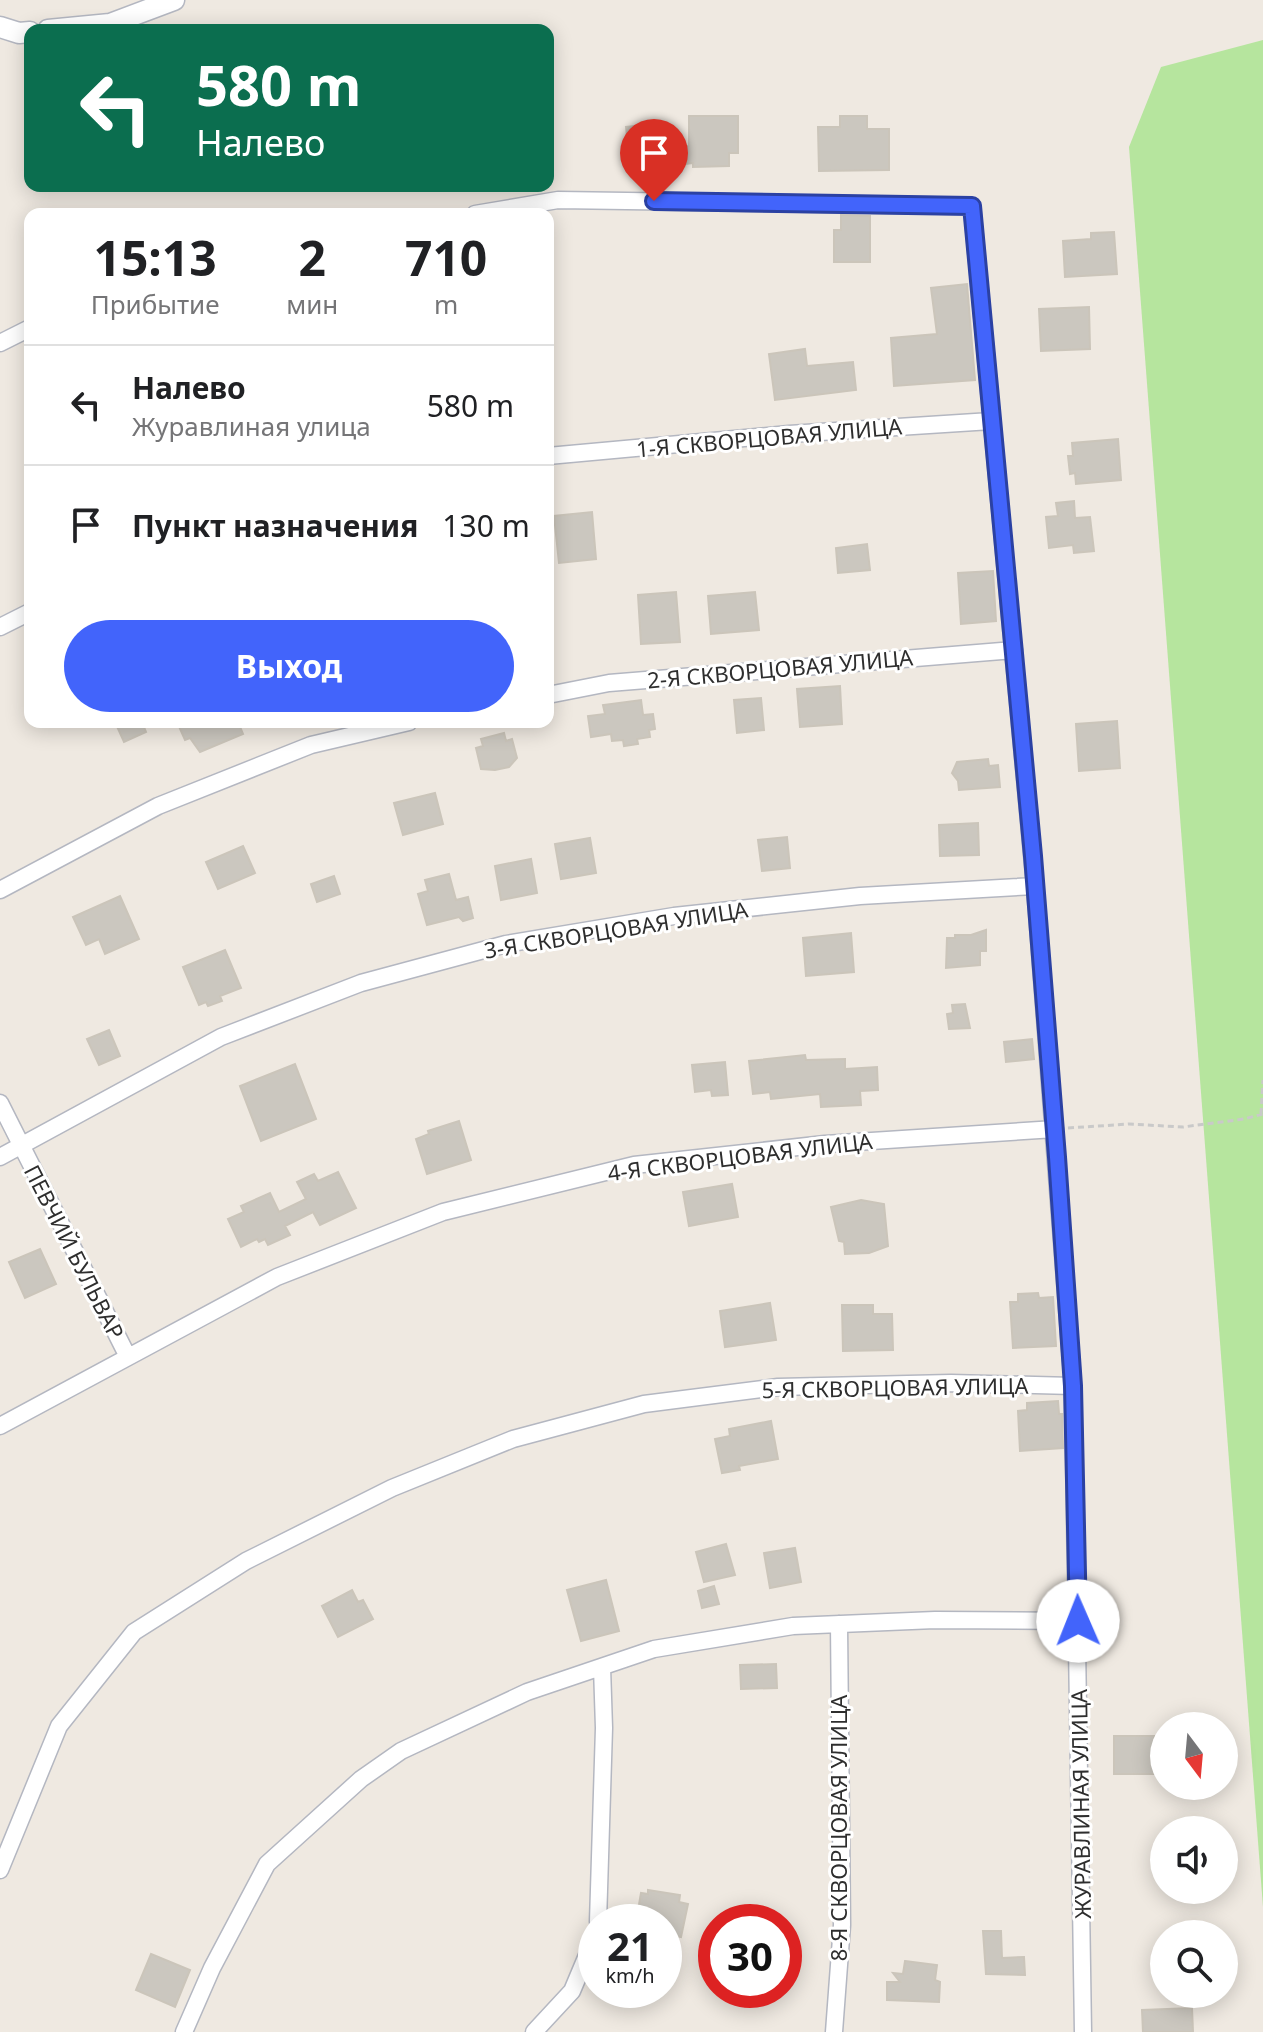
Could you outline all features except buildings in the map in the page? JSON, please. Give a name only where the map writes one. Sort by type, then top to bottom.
[{"type":"street","points":[[110,24],[174,0]]},
{"type":"street","points":[[0,27],[24,33]]},
{"type":"street","name":"ЖУРАВЛИНАЯ УЛИЦА","points":[[511,208],[558,200],[972,206],[1035,886],[1073,1386],[1084,2031]]},
{"type":"street","points":[[0,343],[24,331]]},
{"type":"street","name":"1-Я СКВОРЦОВАЯ УЛИЦА","points":[[554,455],[789,434],[991,421]]},
{"type":"street","points":[[0,627],[24,615]]},
{"type":"street","name":"2-Я СКВОРЦОВАЯ УЛИЦА","points":[[554,694],[609,683],[1014,650]]},
{"type":"street","points":[[0,890],[158,806],[311,745],[383,728]]},
{"type":"street","name":"3-Я СКВОРЦОВАЯ УЛИЦА","points":[[0,1157],[221,1037],[361,983],[506,944],[690,914],[860,896],[1035,886]]},
{"type":"street","name":"ПЕВЧИЙ БУЛЬВАР","points":[[0,1103],[128,1357]]},
{"type":"street","name":"4-Я СКВОРЦОВАЯ УЛИЦА","points":[[0,1426],[277,1277],[443,1212],[634,1165],[825,1144],[1055,1129]]},
{"type":"street","name":"5-Я СКВОРЦОВАЯ УЛИЦА","points":[[0,1870],[59,1726],[134,1632],[246,1561],[392,1488],[513,1439],[644,1404],[778,1387],[951,1383],[1073,1386]]},
{"type":"street","points":[[184,2032],[212,1968],[267,1864],[361,1779],[401,1751],[527,1692],[654,1649],[793,1626],[935,1620],[1078,1621]]},
{"type":"street","name":"8-Я СКВОРЦОВАЯ УЛИЦА","points":[[834,2032],[842,1925],[839,1624]]},
{"type":"street","points":[[599,1904],[604,1728],[602,1667]]},
{"type":"street","points":[[534,2032],[572,1991],[578,1977]]},
{"type":"path","points":[[1055,1129],[1129,1124],[1183,1127],[1244,1119],[1262,1114],[1263,1080]]},
{"type":"green space","points":[[1263,40],[1263,1907],[1129,147],[1161,67]]},
{"type":"route","points":[[654,201],[972,206],[1033,856],[1057,1157],[1073,1386],[1078,1621]]}]
